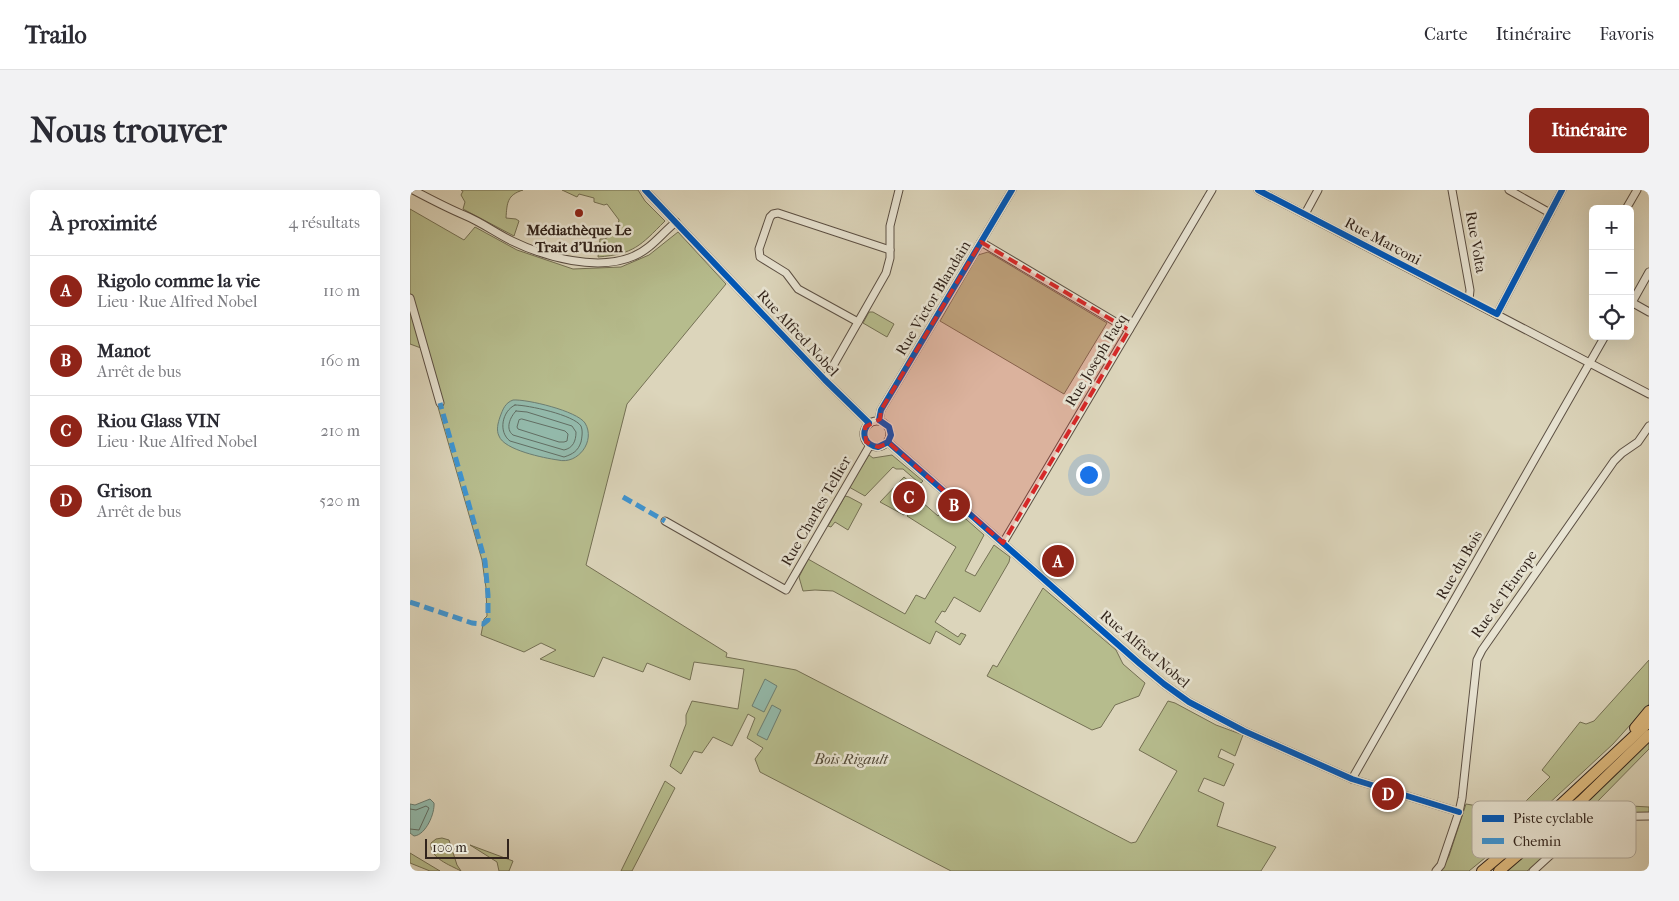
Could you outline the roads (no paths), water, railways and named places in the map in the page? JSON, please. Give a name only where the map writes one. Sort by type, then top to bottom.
[{"type":"highway","points":[[1606,763],[1613,750],[1649,711]]},
{"type":"highway","points":[[1564,801],[1649,722]]},
{"type":"highway","points":[[1581,801],[1649,735]]},
{"type":"highway","points":[[1482,871],[1498,858]]},
{"type":"highway","points":[[1499,871],[1514,858]]},
{"type":"street","points":[[412,190],[512,241],[555,257],[579,261],[601,262],[621,260],[635,256],[647,248],[676,222]]},
{"type":"street","name":"Rue Alfred Nobel","points":[[645,190],[825,380],[869,423]]},
{"type":"street","points":[[825,380],[886,272],[890,258],[890,226],[899,190]]},
{"type":"street","name":"Rue Victor Blandain","points":[[879,420],[881,410],[1012,190]]},
{"type":"street","name":"Rue Joseph Facq","points":[[1003,543],[1212,190]]},
{"type":"street","name":"Rue Marconi","points":[[1258,190],[1649,394]]},
{"type":"street","points":[[1305,214],[1318,190]]},
{"type":"street","name":"Rue Volta","points":[[1452,190],[1470,290],[1469,300]]},
{"type":"street","points":[[1509,190],[1550,213]]},
{"type":"street","points":[[1497,314],[1562,190]]},
{"type":"street","points":[[1628,205],[1637,190]]},
{"type":"street","points":[[858,322],[798,289],[786,273],[763,260],[758,254],[770,217],[778,213],[890,250]]},
{"type":"street","points":[[981,242],[1129,330]]},
{"type":"street","points":[[1634,298],[1649,272]]},
{"type":"street","points":[[410,298],[440,403]]},
{"type":"street","points":[[1634,305],[1649,312]]},
{"type":"street","name":"Rue du Bois","points":[[1352,779],[1603,340]]},
{"type":"street","points":[[879,420],[886,424],[890,431],[888,442],[882,446],[870,445],[864,437],[864,432],[869,423],[879,420]]},
{"type":"street","name":"Rue de l'Europe","points":[[1436,871],[1443,860],[1459,812],[1477,660],[1482,650],[1614,461],[1638,442],[1649,426]]},
{"type":"street","name":"Rue Alfred Nobel","points":[[888,442],[1164,684],[1189,702],[1244,731],[1352,779],[1459,812]]},
{"type":"street","name":"Rue Charles Tellier","points":[[664,521],[786,590],[870,445]]},
{"type":"street","points":[[1636,816],[1649,816]]},
{"type":"street","points":[[1533,871],[1547,858]]},
{"type":"water","points":[[513,400],[529,401],[572,414],[585,423],[588,430],[587,444],[578,455],[565,461],[534,455],[508,445],[499,436],[498,426],[505,407]]},
{"type":"water","points":[[765,679],[777,686],[764,712],[752,706]]},
{"type":"water","points":[[772,705],[781,710],[767,740],[757,735]]},
{"type":"water","points":[[430,799],[434,803],[431,818],[426,828],[414,836],[410,833],[410,804],[415,805]]},
{"type":"place","name":"Médiathèque Le Trait d'Union","points":[[579,213]]},
{"type":"place","name":"Riou Glass VIN","points":[[909,497]]},
{"type":"place","name":"Manot","points":[[954,505]]},
{"type":"place","name":"Rigolo comme la vie","points":[[1058,561]]},
{"type":"place","name":"Grison","points":[[1388,794]]},
{"type":"park label","name":"Bois Rigault","points":[[851,759]]}]
